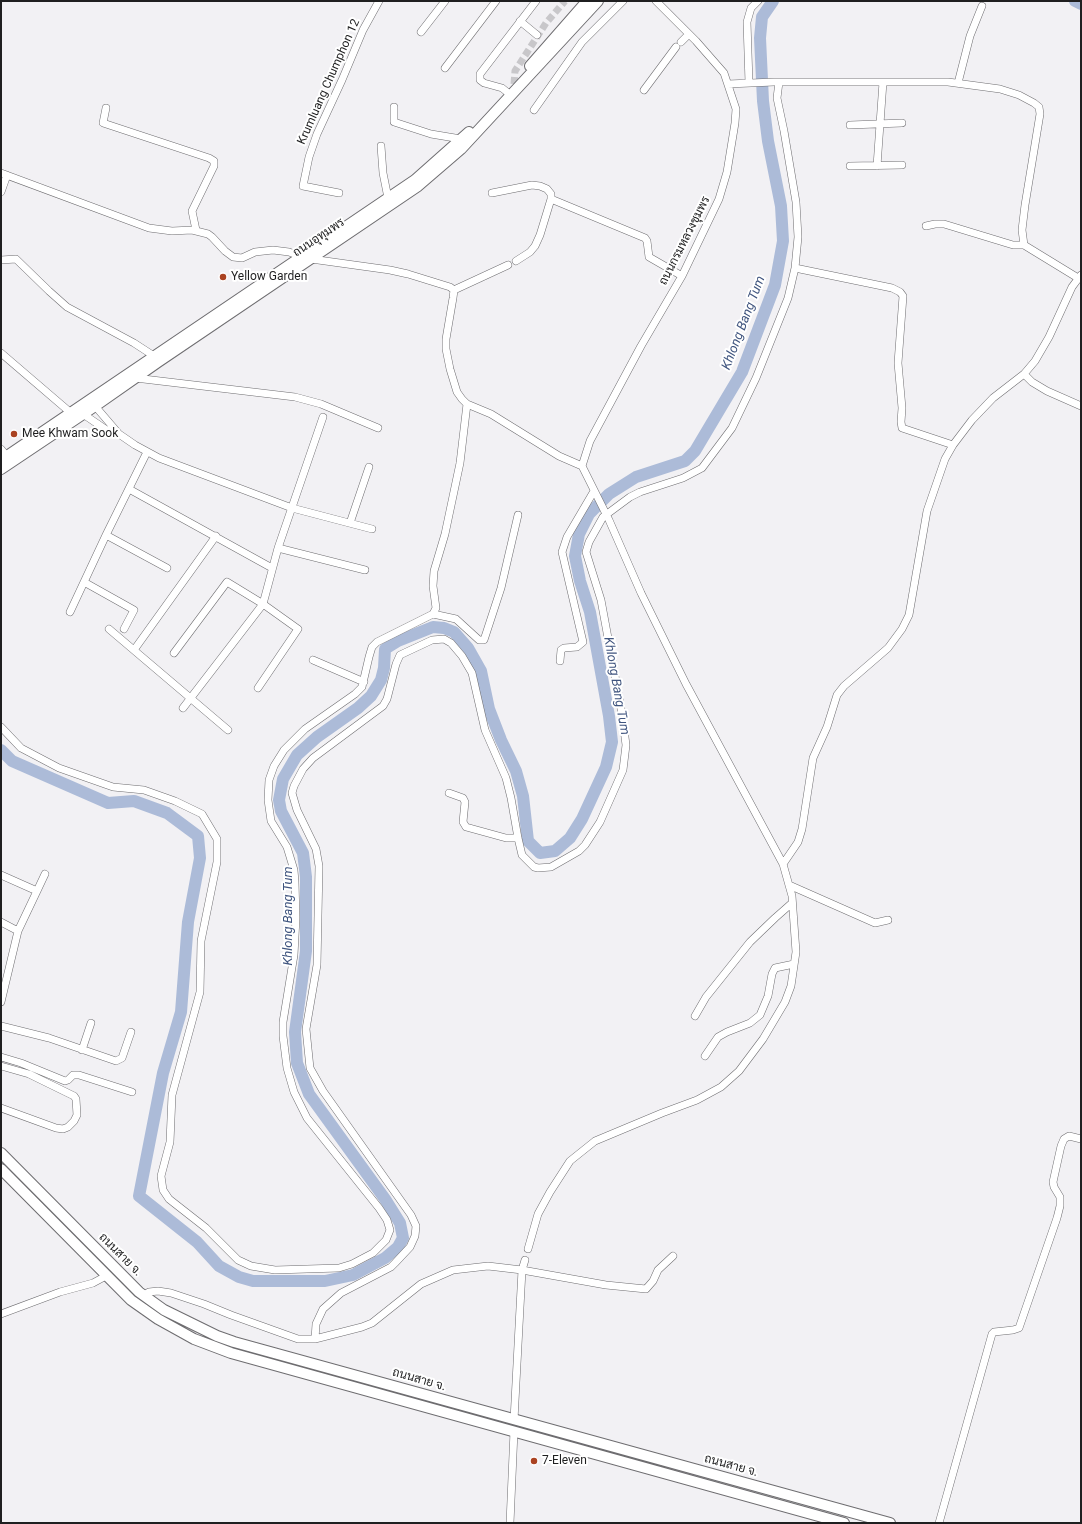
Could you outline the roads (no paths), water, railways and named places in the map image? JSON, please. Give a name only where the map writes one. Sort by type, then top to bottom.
[{"type":"main road","name":"ถนนอุทุมพร","points":[[3,455],[71,413],[300,256],[415,180],[461,139],[507,92],[587,1]]},
{"type":"main road","name":"ถนนอุทุมพร","points":[[1,469],[418,186],[461,149],[598,1]]},
{"type":"main road","points":[[300,256],[311,259]]},
{"type":"main road","name":"ถนนสาย จ.","points":[[1,1153],[129,1282],[144,1295],[180,1319],[217,1336],[514,1420],[890,1523]]},
{"type":"main road","name":"ถนนสาย จ.","points":[[1,1169],[131,1300],[175,1329],[213,1346],[231,1353],[844,1523]]},
{"type":"main road","points":[[514,1420],[514,1432]]},
{"type":"street","name":"Krumluang Chumphon 12","points":[[339,193],[303,186],[309,157],[317,134],[360,36],[379,1]]},
{"type":"street","points":[[421,32],[445,1]]},
{"type":"street","points":[[445,68],[496,1]]},
{"type":"street","points":[[507,92],[502,88],[484,83],[479,77],[536,1]]},
{"type":"street","points":[[534,110],[582,42],[623,1]]},
{"type":"street","name":"ถนนกรมหลวงชุมพร","points":[[582,466],[590,440],[640,346],[682,276],[719,200],[727,172],[735,123],[736,108],[724,73],[689,34],[656,1]]},
{"type":"street","points":[[750,83],[747,22],[751,8],[758,1]]},
{"type":"street","points":[[958,83],[970,36],[982,6]]},
{"type":"street","points":[[520,21],[537,35]]},
{"type":"street","points":[[644,90],[689,34]]},
{"type":"street","points":[[728,84],[909,81],[958,83],[1000,89],[1026,98],[1039,107],[1040,114],[1022,230],[1024,245]]},
{"type":"street","points":[[315,1339],[316,1324],[323,1309],[341,1293],[396,1263],[410,1247],[415,1236],[416,1226],[412,1215],[323,1091],[314,1078],[310,1068],[306,1029],[317,965],[319,866],[316,849],[297,810],[292,794],[294,786],[303,769],[313,758],[383,706],[387,699],[400,655],[432,640],[444,640],[451,643],[462,656],[472,673],[486,730],[506,778],[522,855],[534,867],[551,867],[573,855],[585,845],[600,822],[623,770],[626,745],[622,714],[601,600],[586,552],[592,534],[604,511],[635,495],[683,478],[702,468],[732,428],[756,378],[788,298],[796,268],[798,237],[796,202],[777,98],[777,82]]},
{"type":"street","points":[[877,166],[883,82]]},
{"type":"street","points":[[394,107],[394,122],[431,134],[461,139]]},
{"type":"street","points":[[106,108],[103,123],[209,158],[214,161],[214,166],[192,211],[196,230]]},
{"type":"street","points":[[850,125],[902,123]]},
{"type":"street","points":[[381,146],[383,173],[388,198]]},
{"type":"street","points":[[850,166],[902,165]]},
{"type":"street","points":[[1,192],[4,174],[149,228],[172,231],[196,230],[212,237],[233,257],[242,258],[255,252],[273,250],[288,252],[300,256]]},
{"type":"street","points":[[492,192],[532,185],[548,189],[551,194],[551,199],[540,235],[535,246],[530,252],[516,261]]},
{"type":"street","points":[[551,199],[645,238],[649,257],[682,276]]},
{"type":"street","points":[[783,864],[794,848],[802,829],[813,758],[827,727],[837,695],[844,686],[888,648],[902,629],[909,615],[927,511],[945,459],[953,445],[972,420],[993,398],[1024,374],[1035,362],[1079,276],[1024,245],[1013,245],[944,224],[926,226]]},
{"type":"street","points":[[1,260],[16,259],[67,307],[134,343],[154,356]]},
{"type":"street","points":[[311,259],[408,274],[446,285],[454,290]]},
{"type":"street","points":[[454,290],[508,265]]},
{"type":"street","points":[[796,268],[892,288],[904,296],[898,363],[902,408],[902,428],[953,445]]},
{"type":"street","points":[[454,290],[446,339],[446,349],[457,392],[467,404],[491,414],[552,452],[582,466],[686,684],[783,864],[792,903],[796,952],[791,986],[785,1002],[763,1039],[739,1071],[721,1087],[697,1100],[595,1141],[570,1161],[538,1214],[528,1249]]},
{"type":"street","points":[[1,353],[71,413]]},
{"type":"street","points":[[1024,374],[1032,382],[1047,391],[1081,406]]},
{"type":"street","points":[[135,378],[295,397],[321,404],[378,428]]},
{"type":"street","points":[[1,727],[20,748],[59,768],[114,787],[144,790],[175,801],[202,814],[217,838],[216,862],[201,941],[200,992],[172,1095],[170,1142],[161,1184],[163,1190],[170,1199],[206,1228],[238,1260],[251,1266],[275,1270],[339,1268],[352,1264],[373,1253],[386,1240],[390,1230],[387,1220],[307,1118],[294,1092],[287,1068],[283,1036],[283,1022],[294,955],[296,918],[295,882],[294,870],[287,847],[272,821],[268,800],[268,780],[274,766],[284,750],[305,730],[355,694],[362,687],[372,647],[377,642],[433,614],[436,608],[433,586],[434,571],[445,534],[460,463],[467,404]]},
{"type":"street","points":[[95,406],[119,434],[159,458],[292,508],[372,529]]},
{"type":"street","points":[[83,414],[108,431],[119,434]]},
{"type":"street","points":[[183,708],[263,604],[278,548],[323,417]]},
{"type":"street","points":[[70,612],[147,452]]},
{"type":"street","points":[[350,523],[369,467]]},
{"type":"street","points":[[129,489],[272,568]]},
{"type":"street","points":[[560,661],[561,650],[564,648],[577,647],[583,642],[562,552],[567,537],[595,493]]},
{"type":"street","points":[[433,614],[456,619],[478,640],[484,640],[501,588],[518,515]]},
{"type":"street","points":[[106,535],[167,568]]},
{"type":"street","points":[[134,650],[216,536]]},
{"type":"street","points":[[278,548],[365,570]]},
{"type":"street","points":[[84,582],[134,610],[124,629]]},
{"type":"street","points":[[174,653],[227,582],[263,604],[298,629],[258,688]]},
{"type":"street","points":[[109,629],[228,730]]},
{"type":"street","points":[[312,660],[364,682]]},
{"type":"street","points":[[449,793],[463,798],[465,802],[463,822],[466,827],[506,838],[518,838]]},
{"type":"street","points":[[1,1002],[4,972],[18,931],[45,874]]},
{"type":"street","points":[[1,875],[37,891]]},
{"type":"street","points":[[789,885],[875,923],[888,920]]},
{"type":"street","points":[[695,1016],[706,997],[750,942],[792,903]]},
{"type":"street","points":[[1,922],[18,931]]},
{"type":"street","points":[[705,1056],[718,1037],[750,1023],[760,1016],[768,996],[772,974],[776,968],[794,964]]},
{"type":"street","points":[[82,1050],[91,1023]]},
{"type":"street","points":[[1,1026],[49,1038],[116,1060],[120,1060],[131,1032]]},
{"type":"street","points":[[1,1057],[65,1081],[74,1075],[78,1075],[132,1092]]},
{"type":"street","points":[[1,1066],[29,1074],[74,1096],[76,1099],[77,1115],[74,1121],[68,1127],[63,1129],[56,1128],[1,1108]]},
{"type":"street","points":[[939,1523],[992,1334],[994,1332],[1019,1328],[1057,1218],[1060,1206],[1060,1197],[1054,1187],[1053,1182],[1061,1146],[1064,1139],[1069,1136],[1081,1139]]},
{"type":"street","points":[[144,1295],[149,1292],[158,1291],[170,1293],[298,1339],[315,1339],[362,1328],[372,1323],[421,1284],[453,1270],[488,1266],[522,1270],[578,1281],[646,1290],[653,1281],[658,1270],[673,1256]]},
{"type":"street","points":[[514,1420],[522,1270],[525,1260]]},
{"type":"street","points":[[1,1314],[65,1291],[93,1283],[106,1276]]},
{"type":"street","points":[[510,1523],[514,1432]]},
{"type":"waterway","name":"Khlong Bang Tum","points":[[1,750],[12,761],[108,803],[134,801],[167,813],[198,836],[200,858],[188,922],[181,1012],[163,1073],[139,1196],[197,1242],[219,1266],[239,1277],[253,1281],[325,1281],[353,1275],[385,1258],[398,1247],[403,1238],[400,1223],[385,1199],[309,1094],[297,1063],[295,1032],[306,951],[306,877],[303,853],[281,811],[279,800],[283,779],[297,755],[317,737],[358,708],[371,696],[381,680],[384,668],[385,649],[398,641],[433,627],[444,628],[454,632],[468,648],[481,671],[489,709],[501,740],[516,771],[523,796],[528,841],[540,853],[555,851],[570,838],[582,819],[606,767],[612,742],[609,716],[590,612],[580,581],[575,556],[579,534],[589,514],[609,494],[636,477],[685,461],[695,451],[742,372],[775,285],[783,241],[781,206],[768,141],[763,101],[760,38],[762,17],[773,1]]},
{"type":"waterway","name":"Khlong Bang Tum","points":[[1075,1],[1081,4]]},
{"type":"tunnel","points":[[514,84],[515,71],[546,23],[565,1]]},
{"type":"place","name":"Yellow Garden","points":[[223,277]]},
{"type":"place","name":"Mee Khwam Sook","points":[[14,434]]},
{"type":"place","name":"7-Eleven","points":[[534,1461]]}]
